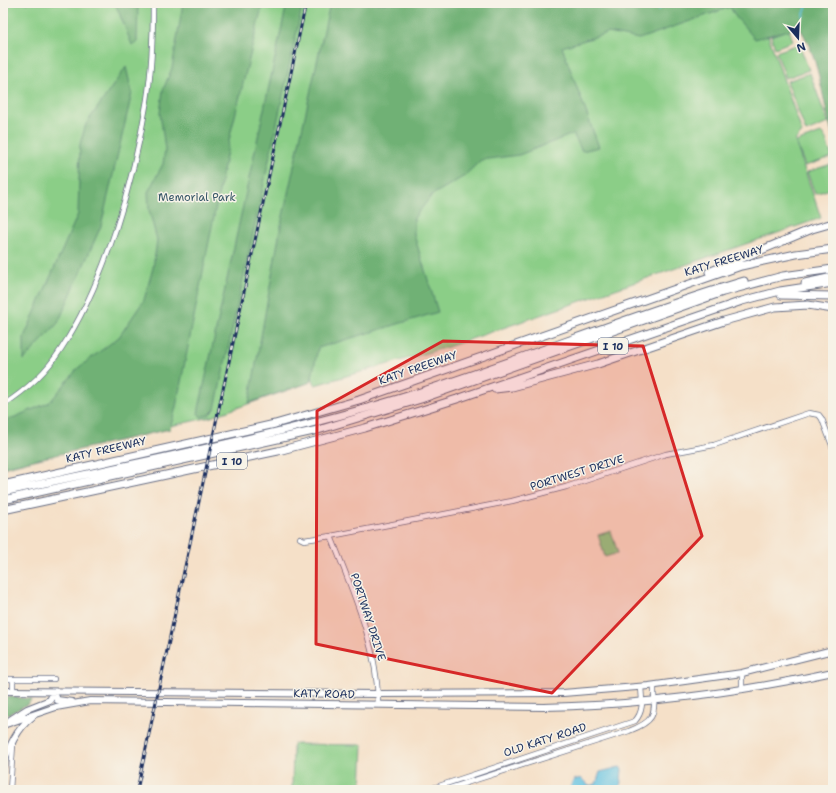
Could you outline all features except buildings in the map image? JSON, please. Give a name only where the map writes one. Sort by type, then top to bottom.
[{"type":"highway","points":[[629,304],[812,229],[833,223]]},
{"type":"highway","name":"KATY FREEWAY","points":[[3,485],[261,427],[323,411],[450,369],[629,304],[741,266],[796,254],[833,249]]},
{"type":"highway","points":[[3,500],[338,425],[428,396],[723,292],[754,283],[833,265]]},
{"type":"highway","points":[[3,492],[321,421],[446,383],[723,287],[768,275],[813,269],[833,269]]},
{"type":"highway","points":[[742,301],[794,285],[833,277]]},
{"type":"highway","name":"I 10","points":[[3,510],[278,451],[365,428],[483,390],[742,301],[780,291],[833,284]]},
{"type":"highway","points":[[742,301],[778,295],[833,296]]},
{"type":"highway","points":[[483,390],[512,387],[598,364],[724,321],[774,307],[808,305],[832,309]]},
{"type":"main road","points":[[651,686],[742,673],[833,650]]},
{"type":"main road","points":[[648,702],[742,690],[833,672]]},
{"type":"main road","name":"KATY ROAD","points":[[3,691],[357,694],[563,693],[651,686]]},
{"type":"main road","points":[[54,692],[57,700],[78,703]]},
{"type":"main road","points":[[3,725],[27,709],[50,700],[54,692]]},
{"type":"main road","points":[[284,693],[286,703]]},
{"type":"main road","points":[[357,694],[357,704]]},
{"type":"main road","name":"KATY ROAD","points":[[3,725],[36,713],[90,701],[544,707],[648,702]]},
{"type":"main road","points":[[3,766],[6,754],[13,745],[14,739],[22,726],[36,713]]},
{"type":"street","points":[[3,405],[33,381],[61,350],[90,294],[109,245],[139,142],[148,99],[153,3]]},
{"type":"street","name":"PORTWEST DRIVE","points":[[300,538],[304,540],[331,536],[508,502],[563,488],[652,458],[714,445],[809,414],[820,415],[833,448]]},
{"type":"street","name":"PORTWAY DRIVE","points":[[331,536],[364,628],[376,668],[378,704]]},
{"type":"street","points":[[742,673],[742,690]]},
{"type":"street","points":[[3,679],[54,679]]},
{"type":"street","points":[[13,679],[13,691]]},
{"type":"street","name":"OLD KATY ROAD","points":[[427,790],[635,721],[640,716],[648,702],[651,686]]},
{"type":"street","name":"OLD KATY ROAD","points":[[443,790],[451,789],[540,758],[630,731],[646,724],[651,718],[648,702],[641,687]]},
{"type":"street","points":[[10,790],[13,745]]},
{"type":"street","points":[[538,753],[540,758]]},
{"type":"street","points":[[443,790],[444,784],[451,789]]},
{"type":"highlighted area","points":[[443,341],[643,346],[702,536],[552,693],[316,644],[317,411]]},
{"type":"green space","name":"Memorial Park","points":[[3,3],[757,3],[802,132],[795,141],[821,218],[448,347],[315,385],[312,377],[311,382],[211,417],[112,439],[3,468]]},
{"type":"green space","points":[[115,3],[138,3],[137,43],[132,45]]},
{"type":"green space","points":[[183,3],[263,3],[230,136],[176,407],[170,429],[3,467],[3,422],[50,402],[78,368],[119,337],[144,300],[153,268],[157,240],[149,210],[148,192],[163,164],[165,149],[160,113],[163,90],[172,68]]},
{"type":"green space","points":[[287,3],[303,3],[215,409],[209,415],[201,417],[198,413]]},
{"type":"green space","points":[[330,3],[833,3],[833,137],[817,69],[808,43],[801,30],[793,29],[755,39],[735,16],[730,7],[639,39],[608,33],[562,47],[599,147],[582,151],[573,134],[519,155],[481,160],[463,177],[432,195],[414,218],[414,235],[438,312],[318,348],[311,382],[249,403],[281,225]]},
{"type":"green space","points":[[789,29],[793,41],[775,48],[771,36]]},
{"type":"green space","points":[[799,44],[809,70],[786,78],[776,52]]},
{"type":"green space","points":[[126,67],[132,93],[101,226],[58,323],[24,360],[24,337],[78,214],[80,144],[86,124]]},
{"type":"green space","points":[[810,73],[828,123],[806,132],[787,81]]},
{"type":"green space","points":[[821,133],[825,137],[832,157],[805,166],[796,142]]},
{"type":"green space","points":[[831,164],[833,169],[833,188],[815,194],[807,172]]},
{"type":"green space","points":[[611,531],[618,553],[605,557],[598,535]]},
{"type":"green space","points":[[3,696],[32,699],[28,704],[3,717]]},
{"type":"green space","points":[[293,744],[363,745],[361,790],[292,790]]},
{"type":"water","points":[[620,767],[622,769],[620,790],[572,790],[570,787],[574,780],[581,778],[589,786],[596,784],[600,772]]},
{"type":"waterway","points":[[659,10],[660,3]]},
{"type":"waterway","points":[[803,17],[808,3]]},
{"type":"railway","points":[[137,790],[306,3]]}]
